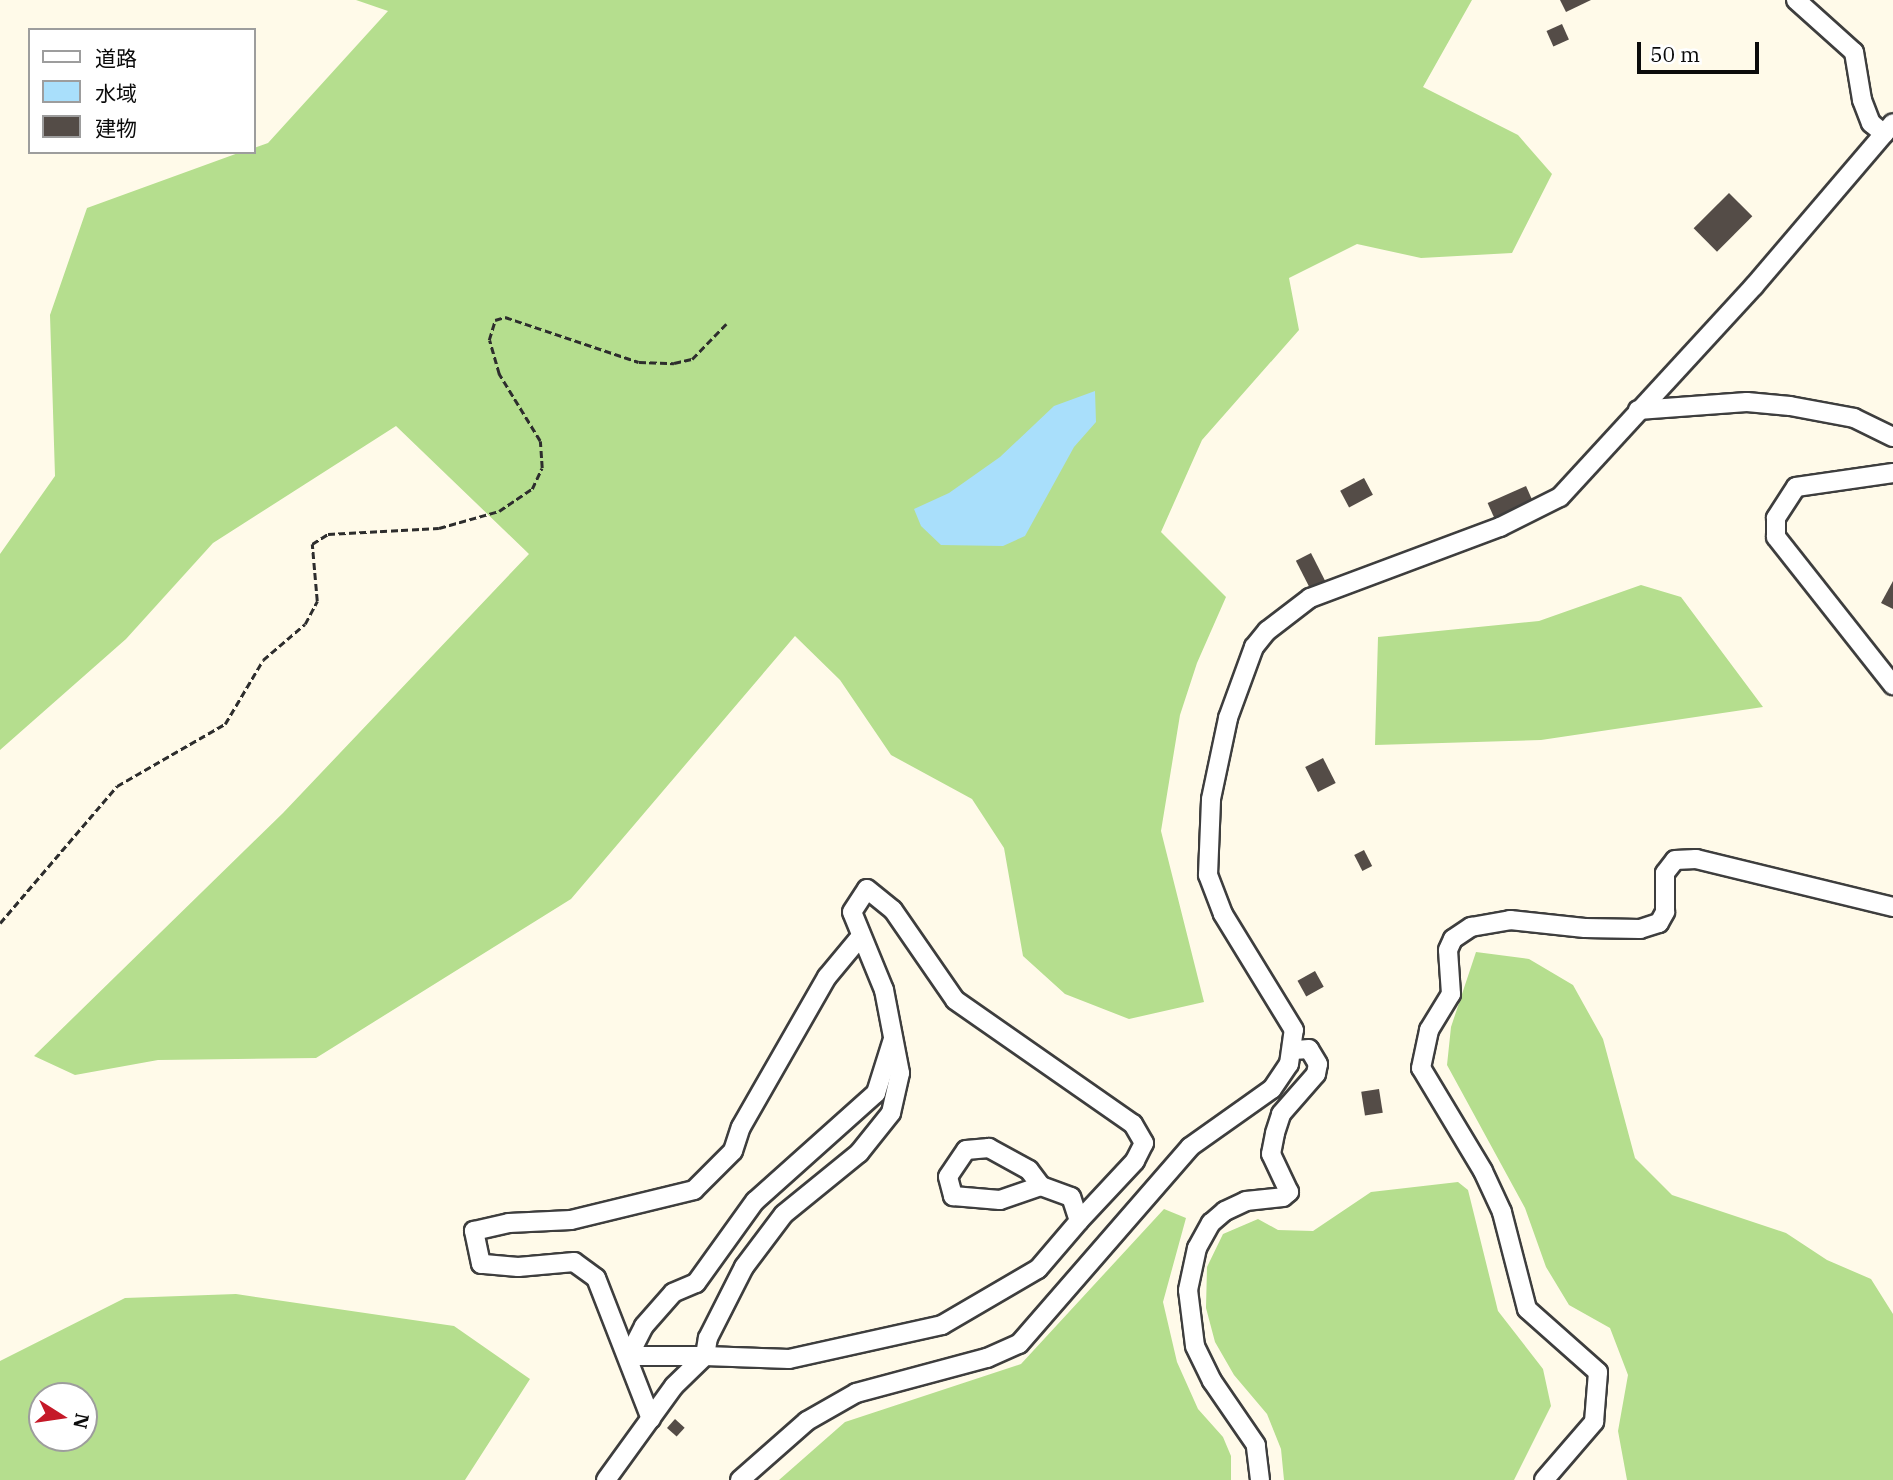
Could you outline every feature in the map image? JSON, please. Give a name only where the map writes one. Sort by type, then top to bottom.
[{"type":"street","points":[[740,1480],[807,1421],[856,1393],[987,1358],[1019,1343],[1190,1147],[1272,1088],[1293,1050],[1294,1030],[1223,914],[1208,875],[1211,799],[1228,718],[1254,647],[1267,631],[1310,598],[1500,527],[1560,497],[1754,286],[1889,129],[1871,123],[1862,100],[1854,52],[1796,0]]},
{"type":"street","points":[[1638,410],[1747,402],[1790,406],[1854,418],[1893,437]]},
{"type":"street","points":[[1893,473],[1796,487],[1776,518],[1776,537],[1792,561],[1893,685]]},
{"type":"street","points":[[1544,1480],[1594,1422],[1598,1371],[1527,1309],[1502,1212],[1483,1171],[1421,1068],[1429,1030],[1451,994],[1448,950],[1453,939],[1471,927],[1510,920],[1585,928],[1640,929],[1659,923],[1665,912],[1665,873],[1675,860],[1696,859],[1893,907]]},
{"type":"street","points":[[606,1480],[674,1386],[705,1356],[708,1338],[744,1268],[784,1214],[859,1153],[891,1113],[900,1073],[884,990],[852,912],[867,889],[894,910],[955,1000],[1133,1124],[1144,1143],[1135,1161],[1038,1269],[942,1325],[789,1359],[705,1356],[629,1356]]},
{"type":"street","points":[[651,1419],[629,1356],[596,1278],[574,1262],[518,1267],[481,1264],[474,1231],[509,1223],[571,1220],[694,1190],[733,1151],[741,1127],[827,977],[861,936]]},
{"type":"street","points":[[629,1356],[644,1326],[673,1293],[696,1283],[755,1201],[876,1093],[893,1039]]},
{"type":"street","points":[[1260,1480],[1256,1445],[1212,1381],[1195,1346],[1188,1290],[1197,1248],[1211,1223],[1225,1211],[1246,1201],[1283,1197],[1289,1192],[1270,1154],[1281,1114],[1316,1074],[1318,1064],[1309,1049],[1293,1050]]},
{"type":"street","points":[[1041,1186],[1000,1200],[953,1196],[948,1177],[966,1150],[989,1147],[1029,1170],[1041,1186],[1071,1197],[1079,1221]]},
{"type":"path","points":[[0,923],[117,786],[225,724],[256,670],[305,624],[317,601],[312,544],[328,534],[439,528],[499,510],[532,489],[542,468],[540,442],[499,374],[489,340],[495,320],[505,317],[639,362],[674,363],[692,359],[726,324]]},
{"type":"green space","points":[[356,0],[1472,0],[1423,87],[1518,135],[1552,174],[1512,253],[1421,258],[1357,244],[1289,278],[1299,330],[1202,440],[1161,532],[1226,597],[1197,663],[1180,715],[1161,831],[1204,1002],[1129,1019],[1065,994],[1023,956],[1004,848],[972,799],[891,755],[840,680],[795,636],[571,899],[316,1058],[158,1060],[75,1075],[34,1056],[283,813],[529,554],[396,426],[213,543],[126,639],[0,750],[0,554],[55,476],[50,315],[87,208],[236,154],[256,154],[256,147],[268,143],[388,11]]},
{"type":"green space","points":[[1641,585],[1681,597],[1763,707],[1541,740],[1375,745],[1378,637],[1539,621]]},
{"type":"green space","points":[[1476,952],[1529,959],[1573,985],[1603,1039],[1635,1158],[1672,1195],[1786,1233],[1827,1260],[1871,1279],[1893,1314],[1893,1480],[1627,1480],[1618,1431],[1628,1375],[1610,1328],[1569,1305],[1546,1267],[1525,1208],[1447,1065],[1451,1027]]},
{"type":"green space","points":[[1458,1182],[1468,1190],[1498,1311],[1543,1369],[1551,1406],[1514,1480],[1284,1480],[1281,1449],[1267,1414],[1234,1375],[1215,1342],[1206,1308],[1207,1267],[1223,1234],[1258,1219],[1278,1230],[1313,1231],[1371,1192]]},
{"type":"green space","points":[[1164,1209],[1186,1218],[1163,1302],[1177,1362],[1198,1409],[1223,1437],[1231,1456],[1231,1480],[779,1480],[845,1422],[1021,1364]]},
{"type":"green space","points":[[236,1294],[454,1326],[530,1379],[465,1480],[0,1480],[0,1361],[125,1298]]},
{"type":"water","points":[[1095,391],[1096,422],[1074,447],[1025,536],[1003,546],[941,545],[921,526],[914,509],[949,493],[1000,457],[1054,406]]},
{"type":"building","points":[[1560,0],[1591,0],[1566,12]]},
{"type":"building","points":[[1562,24],[1569,40],[1553,46],[1546,31]]},
{"type":"building","points":[[1729,193],[1752,216],[1717,252],[1694,228]]},
{"type":"building","points":[[1364,478],[1373,495],[1349,507],[1340,491]]},
{"type":"building","points":[[1526,486],[1533,502],[1495,519],[1488,503]]},
{"type":"building","points":[[1311,553],[1326,582],[1311,590],[1296,561]]},
{"type":"building","points":[[1893,581],[1893,609],[1881,603]]},
{"type":"building","points":[[1323,758],[1336,783],[1318,792],[1305,767]]},
{"type":"building","points":[[1364,850],[1372,866],[1362,871],[1354,855]]},
{"type":"building","points":[[1315,971],[1324,987],[1306,996],[1298,981]]},
{"type":"building","points":[[1379,1089],[1383,1113],[1365,1116],[1361,1092]]},
{"type":"building","points":[[675,1419],[685,1428],[677,1437],[667,1428]]}]
